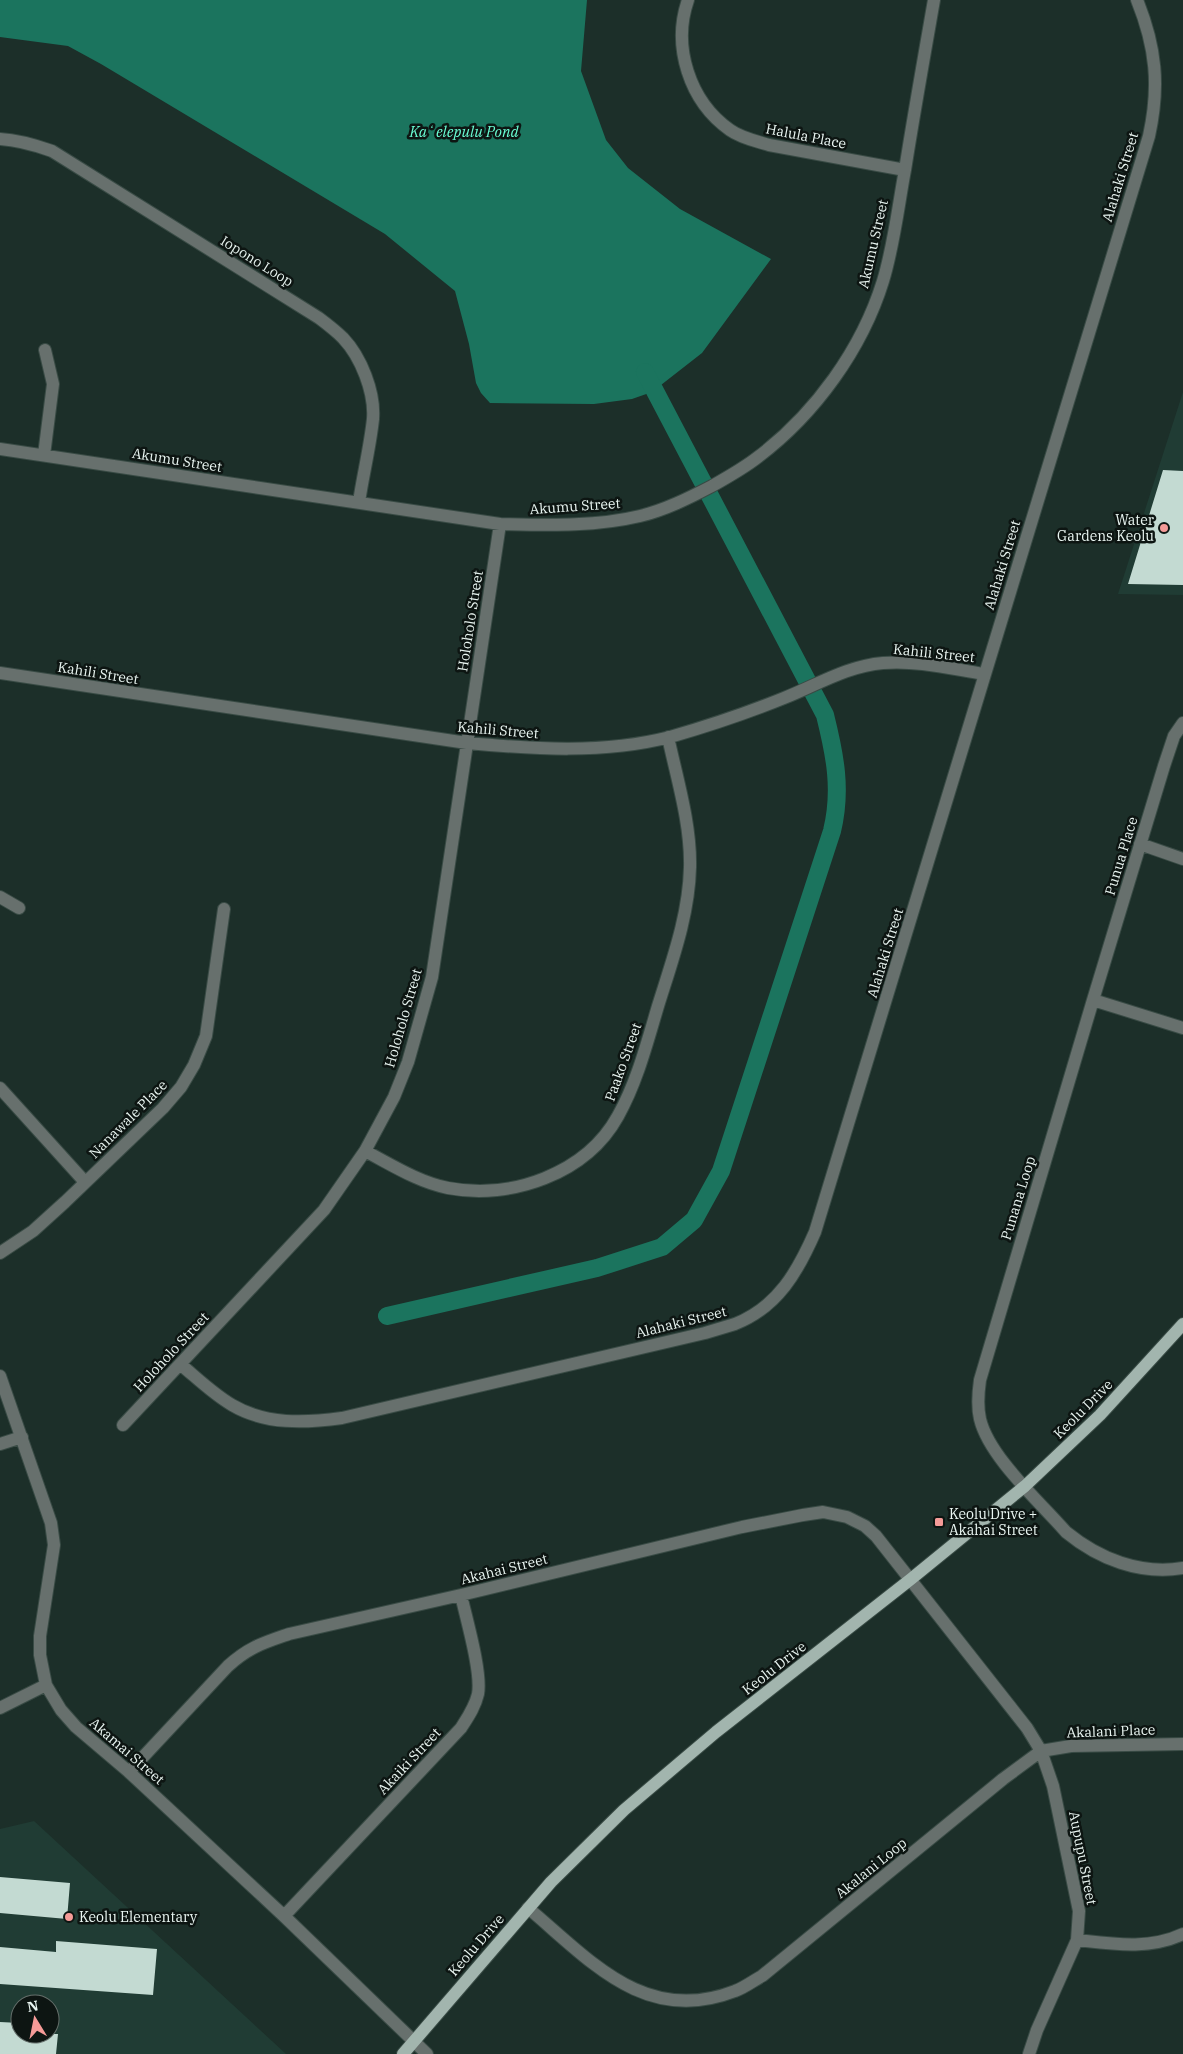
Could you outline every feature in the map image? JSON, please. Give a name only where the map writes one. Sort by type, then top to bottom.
[{"type":"main road","name":"Keolu Drive","points":[[402,2054],[528,1908],[580,1851],[664,1774],[911,1579],[1025,1486],[1100,1415],[1183,1324]]},
{"type":"street","name":"Halula Place","points":[[688,0],[684,11],[681,43],[684,64],[696,92],[710,112],[730,130],[749,139],[769,145],[905,170]]},
{"type":"street","name":"Akumu Street","points":[[0,448],[500,524],[549,526],[593,523],[640,516],[668,507],[695,495],[760,456],[798,421],[826,390],[864,329],[883,281],[894,235],[934,0]]},
{"type":"street","name":"Alahaki Street","points":[[180,1364],[214,1393],[233,1406],[256,1415],[281,1422],[311,1422],[342,1418],[705,1333],[736,1323],[760,1309],[781,1292],[797,1271],[815,1232],[1153,118],[1156,71],[1148,31],[1137,0]]},
{"type":"street","name":"Iopono Loop","points":[[0,139],[13,139],[52,152],[319,318],[343,338],[364,374],[370,394],[373,417],[359,502]]},
{"type":"street","points":[[44,455],[53,384],[45,350]]},
{"type":"street","name":"Holoholo Street","points":[[123,1425],[324,1210],[365,1151],[394,1097],[408,1062],[432,977],[500,524]]},
{"type":"street","name":"Kahili Street","points":[[0,673],[467,743],[530,748],[576,749],[618,746],[668,737],[730,718],[858,667],[884,663],[917,664],[984,674]]},
{"type":"street","name":"Punua Place","points":[[1093,1000],[1174,736],[1183,723]]},
{"type":"street","name":"Paako Street","points":[[365,1151],[418,1179],[448,1188],[493,1191],[522,1186],[551,1176],[580,1159],[600,1141],[617,1118],[636,1076],[687,908],[690,867],[689,837],[668,737]]},
{"type":"street","points":[[1140,844],[1183,859]]},
{"type":"street","points":[[0,897],[19,908]]},
{"type":"street","name":"Nanawale Place","points":[[0,1253],[34,1231],[163,1108],[181,1087],[194,1065],[206,1036],[224,909]]},
{"type":"street","points":[[1093,1000],[1183,1028]]},
{"type":"street","name":"Punana Loop","points":[[1093,1000],[980,1380],[978,1402],[980,1420],[987,1437],[997,1453],[1066,1532],[1097,1554],[1124,1565],[1150,1568],[1183,1568]]},
{"type":"street","points":[[0,1088],[86,1182]]},
{"type":"street","name":"Akamai Street","points":[[0,1376],[51,1523],[54,1545],[40,1636],[40,1655],[46,1686],[61,1710],[76,1727],[130,1772],[284,1916],[427,2054]]},
{"type":"street","points":[[0,1444],[22,1437]]},
{"type":"street","name":"Akahai Street","points":[[130,1772],[228,1666],[244,1652],[289,1634],[461,1595],[742,1527],[822,1512],[847,1517],[865,1526],[876,1536],[911,1579]]},
{"type":"street","points":[[911,1579],[1027,1728],[1041,1751]]},
{"type":"street","name":"Akaiki Street","points":[[284,1916],[461,1728],[473,1709],[478,1692],[478,1674],[461,1595]]},
{"type":"street","points":[[0,1708],[46,1686]]},
{"type":"street","name":"Akalani Place","points":[[1041,1751],[1071,1746],[1183,1744]]},
{"type":"street","name":"Akalani Loop","points":[[528,1908],[618,1982],[642,1993],[660,1999],[682,2001],[709,1999],[736,1991],[762,1976],[1003,1779],[1041,1751]]},
{"type":"street","name":"Aupupu Street","points":[[1029,2054],[1037,2030],[1077,1940],[1079,1911],[1053,1786],[1041,1751]]},
{"type":"street","points":[[1077,1940],[1136,1945],[1156,1943],[1183,1934]]},
{"type":"shaded area","name":"Water Gardens Keolu","points":[[1183,392],[1183,595],[1118,594]]},
{"type":"shaded area","name":"Keolu Elementary","points":[[34,1821],[286,2054],[0,2054],[0,1829]]},
{"type":"water","name":"Kaʻelepulu Pond","points":[[0,0],[587,0],[581,71],[606,140],[628,168],[680,209],[771,259],[702,353],[652,392],[632,399],[594,404],[490,403],[481,393],[476,383],[469,344],[455,291],[385,234],[101,64],[68,46],[0,37]]},
{"type":"building","name":"Water Gardens Keolu","points":[[1163,470],[1183,471],[1183,585],[1128,584]]},
{"type":"building","points":[[0,1877],[70,1883],[67,1919],[0,1913]]},
{"type":"building","points":[[56,1941],[157,1949],[153,1995],[0,1984],[0,1947],[56,1952]]},
{"type":"building","points":[[0,2022],[10,2022],[10,2044],[57,2044],[56,2054],[0,2054]]},
{"type":"waterway","points":[[387,1316],[597,1268],[662,1247],[694,1220],[721,1171],[832,831],[837,801],[837,787],[832,744],[825,715],[645,372]]},
{"type":"place","name":"Water Gardens Keolu","points":[[1164,528]]},
{"type":"place","name":"Keolu Drive + Akahai Street","points":[[939,1522]]},
{"type":"place","name":"Keolu Elementary","points":[[69,1917]]}]
